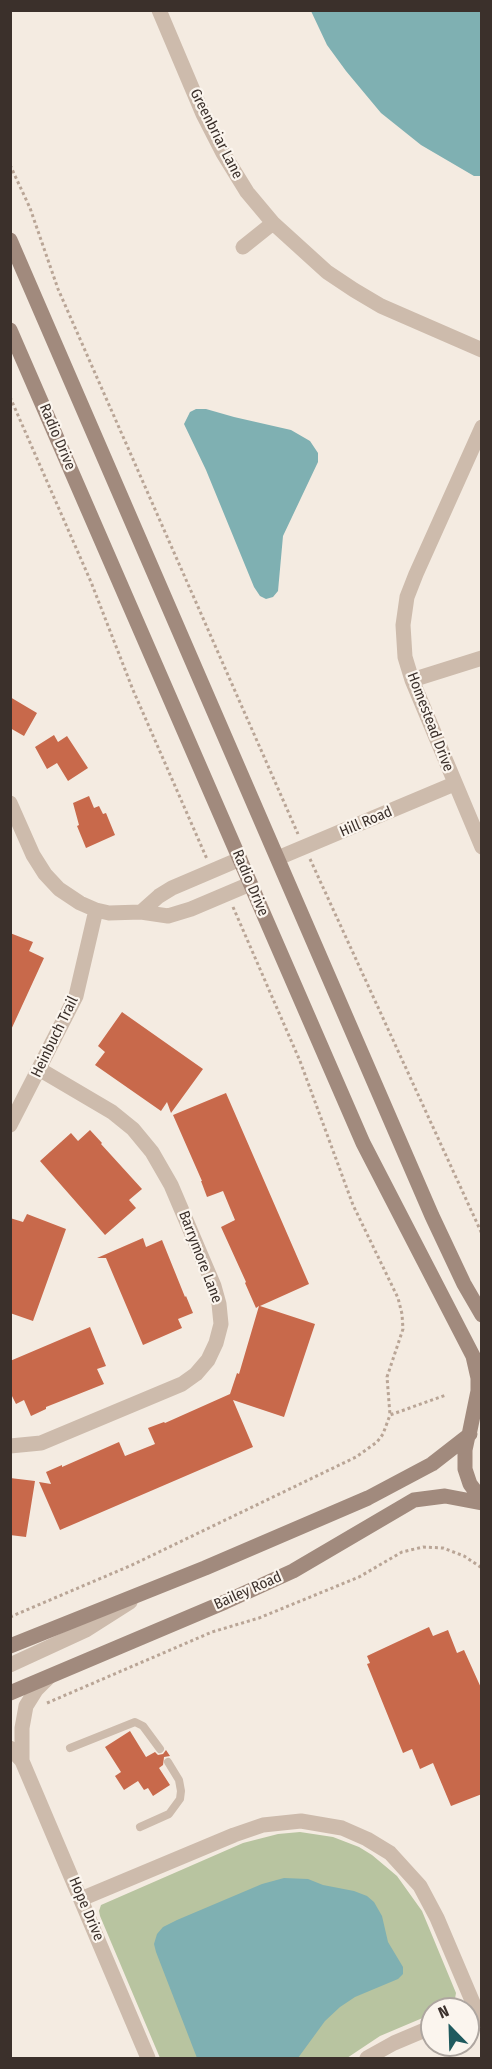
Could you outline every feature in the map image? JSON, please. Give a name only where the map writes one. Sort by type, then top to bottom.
[{"type":"main road","points":[[10,240],[432,1216],[464,1284],[482,1315]]},
{"type":"main road","name":"Radio Drive","points":[[10,330],[363,1143],[473,1356],[478,1378],[478,1391],[465,1450],[465,1469],[470,1484],[482,1501]]},
{"type":"main road","points":[[10,1646],[316,1521],[393,1486],[432,1464],[482,1424]]},
{"type":"main road","name":"Bailey Road","points":[[10,1693],[293,1571],[414,1500],[446,1496],[482,1501]]},
{"type":"street","name":"Greenbriar Lane","points":[[159,10],[203,114],[223,153],[247,192],[273,223],[327,272],[354,290],[381,306],[482,350]]},
{"type":"street","points":[[243,247],[273,223]]},
{"type":"street","name":"Homestead Drive","points":[[482,428],[407,597],[403,626],[405,657],[412,680],[482,848]]},
{"type":"street","points":[[412,680],[482,658]]},
{"type":"street","name":"Hill Road","points":[[278,858],[454,784]]},
{"type":"street","points":[[10,803],[36,862],[45,874],[59,890],[96,910],[122,914],[141,912],[168,916],[250,884]]},
{"type":"street","points":[[141,912],[172,888],[240,859]]},
{"type":"street","name":"Heinbuch Trail","points":[[10,1125],[76,996],[96,910]]},
{"type":"street","name":"Barrymore Lane","points":[[10,1446],[22,1446],[47,1440],[182,1384],[196,1374],[208,1360],[216,1344],[221,1324],[214,1286],[171,1185],[152,1152],[133,1129],[112,1112],[39,1069]]},
{"type":"street","points":[[10,1665],[86,1630],[145,1592]]},
{"type":"street","name":"Hope Drive","points":[[22,1761],[22,1728],[26,1706],[36,1690],[51,1676]]},
{"type":"street","name":"Hope Drive","points":[[10,1748],[22,1761],[148,2058]]},
{"type":"street","points":[[81,1899],[263,1825],[301,1821],[342,1828],[390,1853],[420,1886],[434,1910],[470,1997]]},
{"type":"street","points":[[367,2058],[420,2032]]},
{"type":"lane","points":[[70,1748],[135,1722],[143,1726],[160,1749]]},
{"type":"lane","points":[[140,1827],[169,1814],[180,1799],[182,1791],[179,1780],[168,1762]]},
{"type":"path","points":[[10,165],[30,208],[58,289],[295,827]]},
{"type":"path","points":[[10,396],[91,582],[133,690],[205,856]]},
{"type":"path","points":[[315,871],[482,1234]]},
{"type":"path","points":[[10,1617],[132,1565],[356,1457],[377,1442],[390,1416],[387,1377],[403,1329],[398,1298],[353,1205],[300,1060],[234,910]]},
{"type":"path","points":[[390,1416],[446,1395]]},
{"type":"path","points":[[44,1704],[212,1632],[258,1618],[359,1577],[392,1557],[413,1549],[432,1547],[453,1551],[482,1568]]},
{"type":"green space","points":[[300,1832],[333,1837],[359,1847],[397,1876],[422,1911],[456,1993],[455,1997],[420,1997],[420,2019],[380,2036],[347,2058],[160,2058],[100,1916],[101,1905],[243,1843],[278,1834]]},
{"type":"water","points":[[311,11],[481,11],[481,176],[474,176],[421,145],[381,113],[327,45]]},
{"type":"water","points":[[196,409],[206,409],[291,430],[310,441],[318,453],[318,462],[283,536],[278,591],[273,597],[266,599],[260,596],[254,587],[206,470],[184,424],[190,412]]},
{"type":"water","points":[[284,1878],[308,1879],[367,1896],[374,1902],[382,1916],[388,1942],[403,1967],[403,1974],[398,1979],[355,1997],[340,2007],[325,2021],[298,2058],[197,2058],[156,1952],[154,1944],[157,1934],[163,1927],[177,1920],[262,1884]]},
{"type":"building","points":[[10,697],[37,713],[24,736],[10,728]]},
{"type":"building","points":[[54,735],[58,742],[67,736],[88,768],[68,781],[57,763],[47,769],[35,747]]},
{"type":"building","points":[[89,796],[94,808],[99,806],[103,814],[106,813],[115,835],[86,848],[77,826],[79,825],[73,803]]},
{"type":"building","points":[[10,933],[33,942],[29,951],[44,958],[10,1032]]},
{"type":"building","points":[[122,1012],[203,1069],[171,1113],[167,1102],[161,1111],[95,1065],[105,1052],[98,1046]]},
{"type":"building","points":[[226,1093],[309,1284],[260,1306],[315,1324],[284,1417],[233,1400],[253,1447],[60,1530],[39,1482],[51,1484],[46,1472],[119,1442],[125,1456],[155,1444],[148,1428],[165,1423],[230,1394],[237,1373],[239,1374],[259,1306],[256,1308],[221,1227],[235,1220],[223,1191],[207,1197],[173,1115]]},
{"type":"building","points":[[90,1130],[142,1189],[129,1200],[136,1208],[105,1235],[40,1161],[71,1133],[78,1141]]},
{"type":"building","points":[[27,1214],[66,1229],[33,1321],[10,1313],[10,1218],[23,1222]]},
{"type":"building","points":[[143,1238],[146,1247],[162,1240],[193,1313],[178,1319],[182,1328],[143,1345],[106,1258],[97,1258]]},
{"type":"building","points":[[90,1327],[106,1366],[97,1369],[104,1384],[46,1407],[31,1416],[24,1400],[16,1404],[10,1392],[10,1361]]},
{"type":"building","points":[[10,1478],[35,1481],[26,1537],[10,1535]]},
{"type":"building","points":[[429,1627],[433,1636],[448,1630],[457,1653],[464,1650],[482,1690],[482,1794],[451,1806],[433,1763],[420,1769],[412,1749],[403,1753],[367,1664],[370,1663],[367,1656]]},
{"type":"building","points":[[130,1731],[146,1757],[155,1752],[158,1755],[163,1754],[166,1750],[170,1756],[164,1757],[163,1765],[159,1768],[170,1785],[153,1796],[148,1788],[144,1790],[138,1781],[124,1790],[115,1776],[121,1772],[105,1747]]}]
